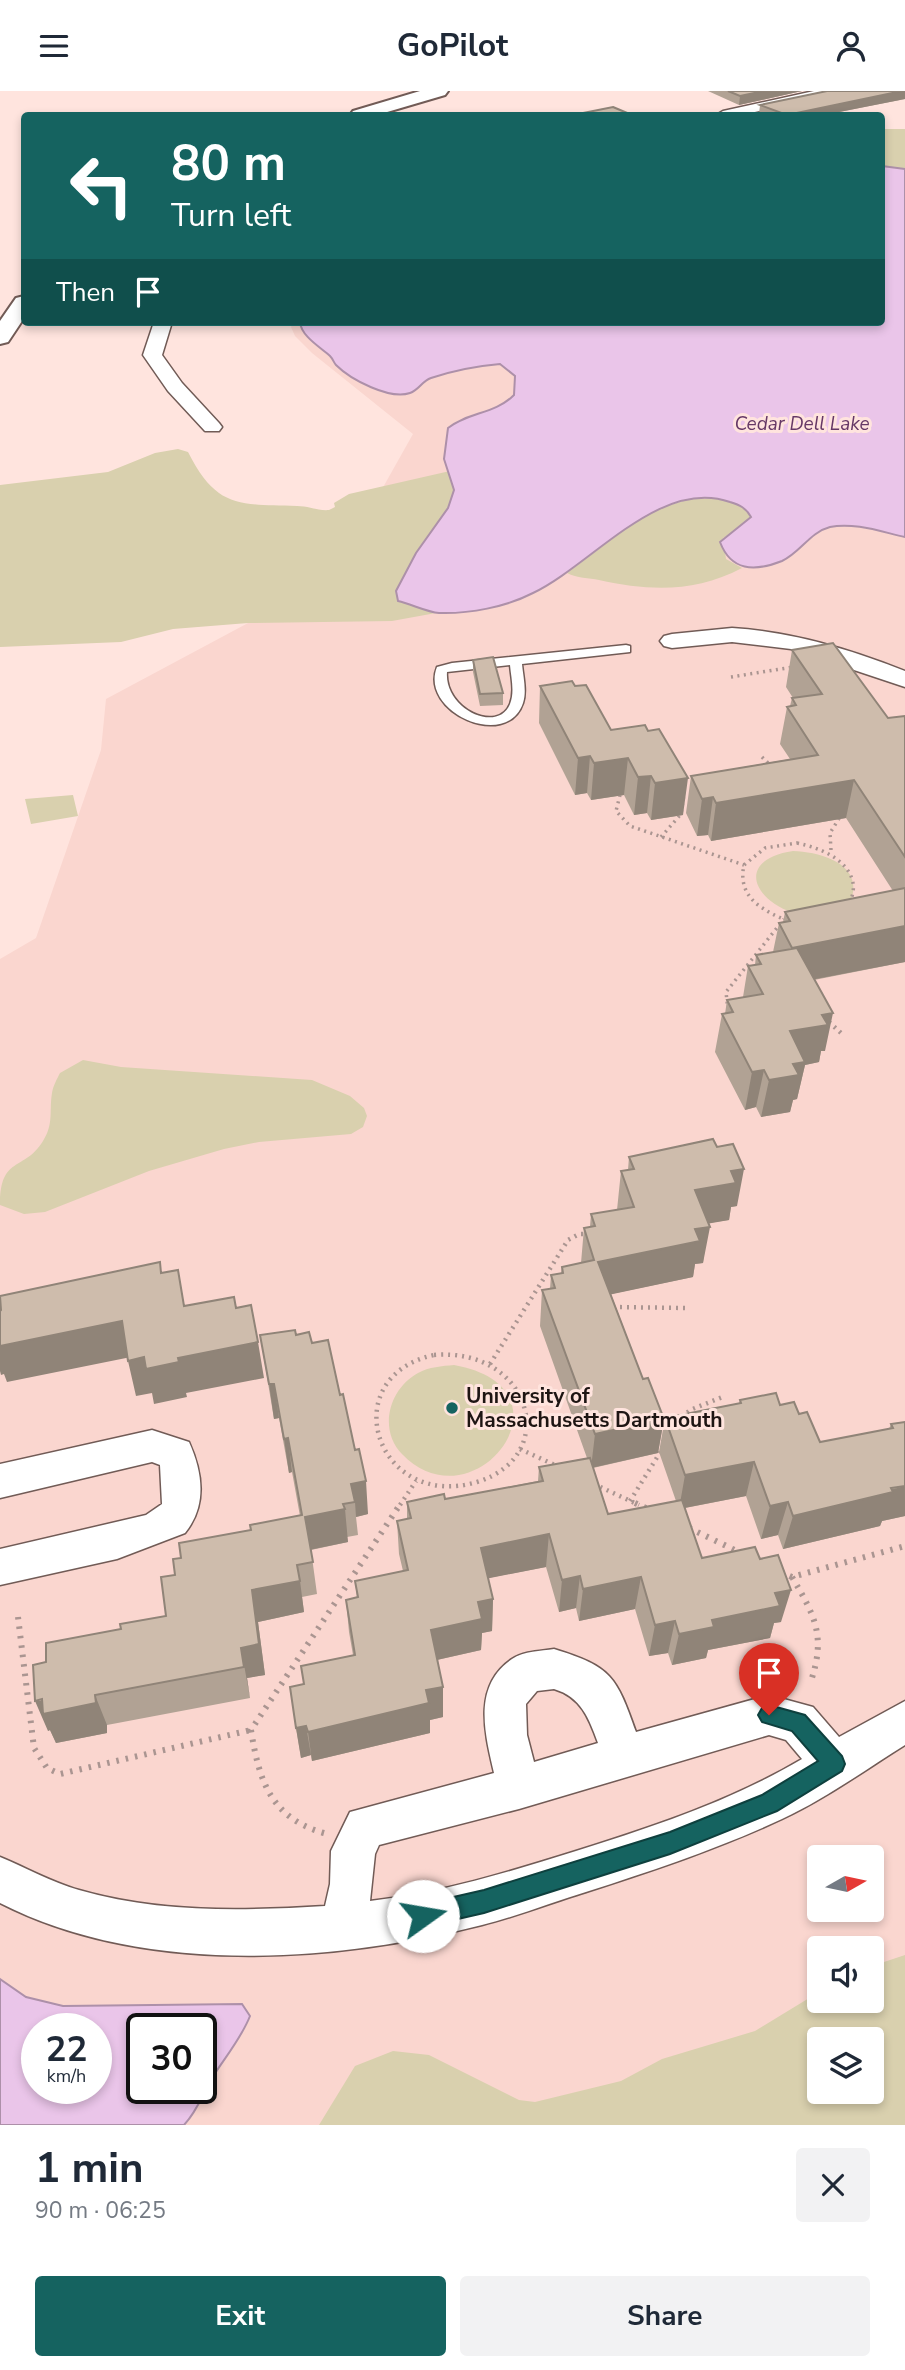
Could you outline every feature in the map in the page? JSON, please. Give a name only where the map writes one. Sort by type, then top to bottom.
[{"type":"street","points":[[369,112],[439,91]]},
{"type":"street","points":[[737,112],[834,91]]},
{"type":"street","points":[[0,338],[21,307]]},
{"type":"street","points":[[162,326],[152,355],[175,387],[212,427]]},
{"type":"street","points":[[672,641],[742,634],[780,639],[860,661],[905,680]]},
{"type":"street","points":[[0,1481],[152,1446],[176,1454],[181,1472],[182,1501],[172,1520],[148,1533],[0,1567]]},
{"type":"street","points":[[519,1788],[506,1735],[505,1697],[526,1673],[554,1669],[583,1678],[605,1703],[624,1757]]},
{"type":"street","points":[[342,1927],[352,1884],[353,1851],[365,1827],[519,1788],[769,1715],[798,1722],[834,1764]]},
{"type":"street","points":[[0,1879],[33,1899],[107,1920],[188,1929],[274,1932],[402,1920],[484,1902],[670,1843],[769,1803],[905,1721]]},
{"type":"lane","points":[[515,661],[517,704],[512,715],[485,722],[472,718],[444,698],[438,677],[441,670],[457,666],[626,649]]},
{"type":"path","points":[[731,677],[803,666]]},
{"type":"path","points":[[762,757],[776,773]]},
{"type":"path","points":[[662,837],[681,814],[685,801],[682,785]]},
{"type":"path","points":[[620,795],[616,811],[621,820],[744,865]]},
{"type":"path","points":[[831,850],[830,833],[842,813]]},
{"type":"path","points":[[844,856],[831,850],[797,843],[780,844],[758,852],[744,865],[742,882],[751,899],[784,919],[803,922],[829,921],[852,911]]},
{"type":"path","points":[[730,1015],[726,992],[784,919]]},
{"type":"path","points":[[803,922],[808,933]]},
{"type":"path","points":[[741,970],[752,974]]},
{"type":"path","points":[[825,1017],[841,1033]]},
{"type":"path","points":[[491,1364],[568,1240],[579,1234],[595,1234]]},
{"type":"path","points":[[544,1278],[557,1283]]},
{"type":"path","points":[[605,1304],[618,1309],[685,1308]]},
{"type":"path","points":[[463,1355],[491,1364],[511,1380],[524,1401],[527,1425],[520,1449],[507,1467],[488,1479],[464,1487],[439,1487],[416,1481],[391,1464],[376,1439],[374,1412],[384,1387],[405,1367],[432,1356],[463,1355]]},
{"type":"path","points":[[680,1419],[690,1410],[725,1397]]},
{"type":"path","points":[[703,1405],[708,1416]]},
{"type":"path","points":[[630,1500],[666,1442]]},
{"type":"path","points":[[520,1449],[569,1472]]},
{"type":"path","points":[[581,1478],[655,1512]]},
{"type":"path","points":[[328,1833],[311,1831],[272,1800],[257,1771],[251,1730],[416,1481]]},
{"type":"path","points":[[680,1524],[754,1559]]},
{"type":"path","points":[[792,1577],[905,1546]]},
{"type":"path","points":[[779,1571],[792,1577],[818,1623],[822,1641],[819,1661],[811,1681]]},
{"type":"path","points":[[18,1617],[34,1748],[47,1769],[60,1774],[251,1730]]},
{"type":"shaded area","points":[[885,129],[905,129],[905,169],[885,166]]},
{"type":"shaded area","name":"University of Massachusetts Dartmouth","points":[[885,164],[905,166],[905,2125],[0,2125],[0,959],[36,938],[101,750],[106,699],[332,578],[413,434],[312,353],[295,336],[292,326],[885,326]]},
{"type":"shaded area","points":[[178,449],[188,452],[199,471],[220,494],[232,500],[260,505],[329,510],[335,507],[334,503],[349,494],[450,471],[454,490],[448,508],[416,553],[423,607],[436,613],[392,621],[248,623],[173,629],[121,642],[0,647],[0,485],[108,472],[155,453]]},
{"type":"shaded area","points":[[689,499],[724,500],[746,510],[751,517],[742,527],[723,538],[726,559],[742,568],[707,582],[654,588],[567,573],[648,512]]},
{"type":"shaded area","points":[[73,795],[78,816],[31,824],[25,799]]},
{"type":"shaded area","points":[[793,851],[827,857],[846,869],[853,888],[851,900],[793,913],[767,898],[756,879],[758,870],[764,862],[776,855]]},
{"type":"shaded area","points":[[83,1060],[121,1067],[312,1080],[350,1096],[364,1108],[367,1116],[363,1127],[351,1134],[259,1142],[224,1149],[149,1171],[45,1212],[24,1214],[0,1205],[4,1178],[14,1166],[36,1151],[46,1135],[50,1123],[53,1090],[60,1073]]},
{"type":"shaded area","points":[[454,1365],[491,1379],[510,1399],[513,1423],[503,1446],[484,1465],[458,1475],[430,1473],[402,1454],[395,1444],[390,1433],[390,1410],[400,1389],[408,1380],[427,1369]]},
{"type":"shaded area","points":[[905,1955],[905,2125],[319,2125],[355,2066],[393,2051],[429,2055],[519,2100],[535,2102],[621,2081],[662,2059],[755,2031],[807,1999],[807,2013],[884,2013],[884,1962]]},
{"type":"water","name":"Cedar Dell Lake","points":[[885,166],[905,169],[905,537],[858,527],[830,527],[817,533],[782,561],[762,567],[745,566],[730,559],[720,542],[751,517],[737,504],[704,498],[678,502],[652,512],[556,580],[511,602],[475,611],[439,613],[398,601],[396,591],[416,553],[448,508],[454,490],[444,459],[448,428],[507,401],[514,395],[515,376],[500,364],[491,365],[431,378],[410,393],[392,394],[361,382],[343,371],[307,337],[301,327],[885,326]]},
{"type":"water","points":[[0,1979],[26,1997],[63,2006],[242,2004],[250,2016],[217,2070],[217,2013],[126,2013],[126,2104],[198,2104],[184,2125],[0,2125]]},
{"type":"building","points":[[728,91],[764,91],[740,96]]},
{"type":"building","points":[[827,91],[902,91],[801,112],[779,112],[760,105]]},
{"type":"building","points":[[613,107],[625,112],[588,112]]},
{"type":"building","points":[[833,643],[888,718],[905,716],[905,857],[854,780],[716,803],[713,797],[702,799],[691,776],[818,755],[787,707],[796,705],[792,698],[822,694],[792,650]]},
{"type":"building","points":[[493,657],[503,693],[480,694],[473,660]]},
{"type":"building","points":[[572,681],[575,686],[586,685],[611,730],[645,725],[648,731],[659,729],[688,778],[655,783],[651,776],[638,777],[628,758],[594,763],[590,756],[578,758],[540,686]]},
{"type":"building","points":[[905,888],[905,926],[792,948],[779,923],[790,921],[785,912]]},
{"type":"building","points":[[797,948],[833,1013],[822,1015],[828,1025],[790,1031],[805,1062],[793,1064],[799,1075],[769,1080],[764,1070],[752,1072],[722,1014],[733,1012],[727,1000],[763,994],[748,966],[761,964],[756,955]]},
{"type":"building","points":[[713,1139],[717,1147],[733,1144],[744,1169],[731,1171],[736,1183],[695,1190],[710,1227],[695,1229],[700,1241],[598,1262],[643,1379],[648,1378],[664,1419],[595,1434],[542,1290],[555,1288],[551,1275],[563,1273],[562,1267],[594,1260],[584,1228],[595,1226],[591,1214],[634,1207],[621,1171],[634,1169],[629,1157]]},
{"type":"building","points":[[160,1262],[161,1273],[178,1270],[184,1306],[234,1297],[236,1308],[251,1305],[258,1342],[178,1358],[179,1362],[146,1369],[144,1357],[128,1361],[122,1321],[0,1346],[0,1296]]},
{"type":"building","points":[[295,1330],[296,1335],[309,1332],[312,1343],[328,1340],[340,1395],[343,1394],[355,1450],[359,1449],[366,1481],[351,1484],[355,1502],[343,1504],[345,1509],[305,1517],[313,1562],[297,1565],[300,1581],[252,1590],[259,1644],[241,1648],[244,1667],[95,1695],[96,1703],[43,1714],[42,1699],[35,1701],[33,1665],[46,1662],[46,1643],[121,1629],[120,1624],[166,1616],[161,1577],[175,1575],[173,1559],[181,1558],[179,1543],[251,1530],[250,1525],[302,1515],[288,1438],[284,1439],[274,1384],[269,1384],[260,1335]]},
{"type":"building","points":[[776,1393],[780,1405],[794,1402],[799,1414],[807,1412],[820,1442],[893,1428],[891,1424],[905,1422],[905,1486],[891,1488],[893,1492],[793,1516],[788,1502],[770,1506],[754,1462],[685,1475],[665,1418]]},
{"type":"building","points":[[590,1458],[608,1514],[682,1500],[702,1558],[755,1547],[760,1559],[778,1555],[791,1590],[775,1593],[780,1606],[712,1620],[714,1627],[679,1634],[675,1621],[655,1625],[641,1577],[583,1589],[580,1576],[562,1580],[549,1534],[481,1548],[493,1599],[478,1602],[482,1619],[431,1630],[443,1687],[426,1690],[429,1703],[308,1732],[306,1726],[296,1728],[290,1687],[304,1684],[301,1666],[355,1655],[346,1600],[358,1597],[355,1581],[408,1570],[397,1521],[411,1518],[407,1502],[444,1494],[445,1499],[543,1481],[539,1467]]},
{"type":"place","name":"University of Massachusetts Dartmouth","points":[[452,1408]]},
{"type":"route","points":[[423,1916],[484,1902],[670,1843],[769,1803],[834,1764],[798,1722],[769,1715]]}]
